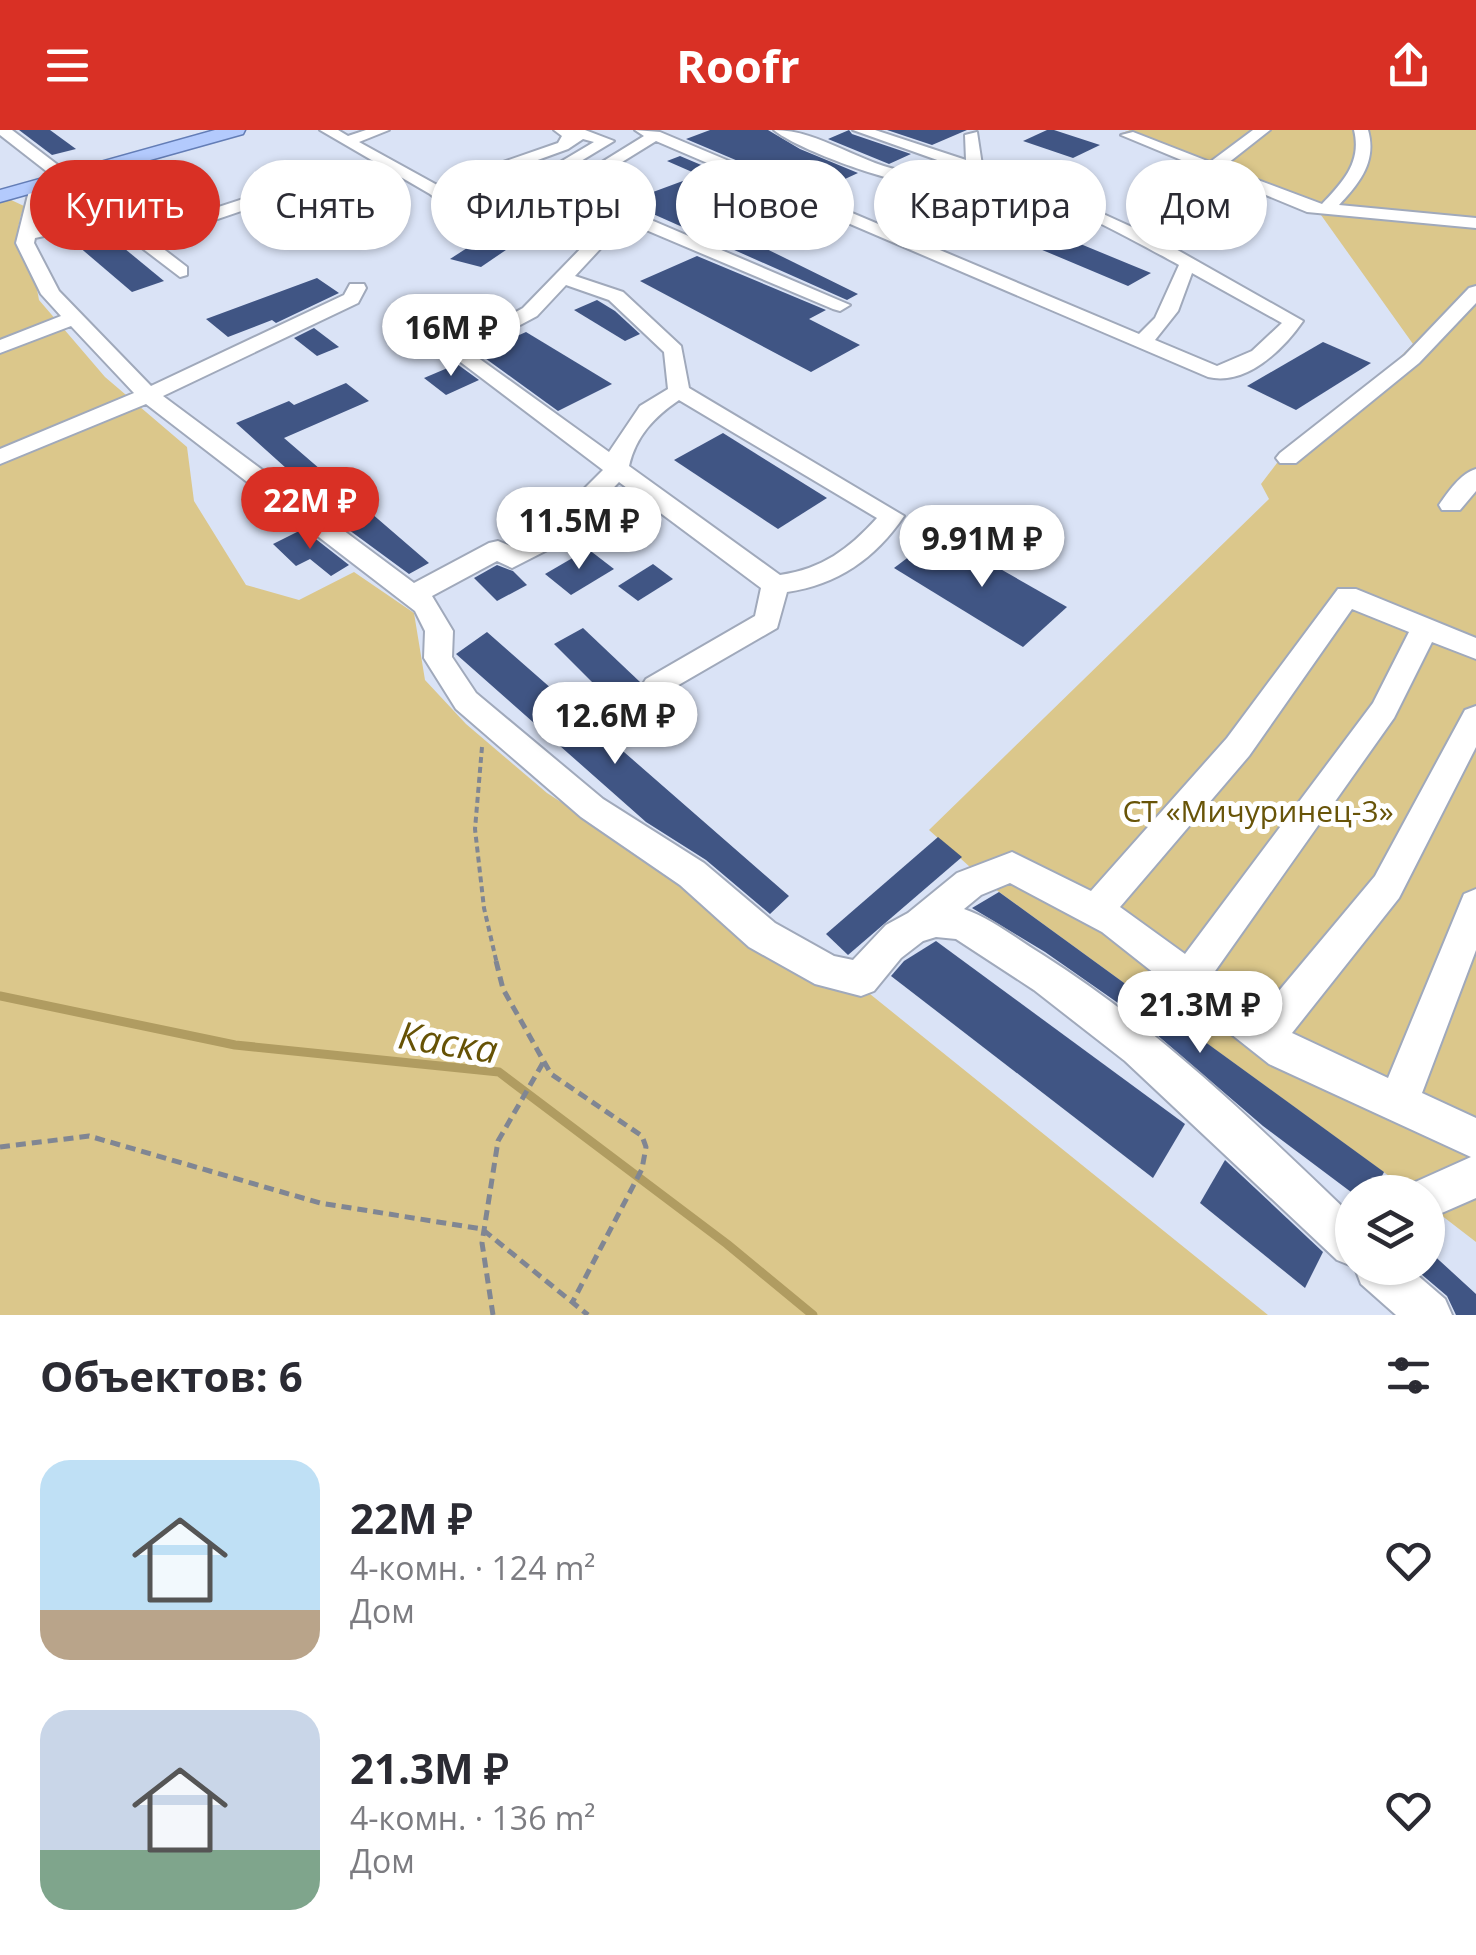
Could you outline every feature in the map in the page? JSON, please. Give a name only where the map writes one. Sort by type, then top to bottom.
[{"type":"main road","points":[[129,160],[236,130]]},
{"type":"main road","points":[[0,196],[30,188]]},
{"type":"street","points":[[3,130],[31,160]]},
{"type":"street","points":[[326,130],[431,188]]},
{"type":"street","points":[[346,141],[382,130]]},
{"type":"street","points":[[781,130],[874,169]]},
{"type":"street","points":[[860,130],[946,160]]},
{"type":"street","points":[[1222,160],[1263,130]]},
{"type":"street","points":[[1326,209],[1357,178],[1365,140],[1361,130]]},
{"type":"street","points":[[619,160],[632,153],[648,132],[879,234],[1215,373],[1241,368],[1279,343],[1293,321],[1189,262],[1106,223]]},
{"type":"street","points":[[528,160],[563,146],[564,134],[584,134],[606,141],[576,160]]},
{"type":"street","points":[[972,135],[974,160]]},
{"type":"street","points":[[1128,136],[1190,160]]},
{"type":"street","points":[[1267,190],[1314,208],[1476,223]]},
{"type":"street","points":[[30,228],[25,242],[51,294],[148,395],[425,605],[439,631],[438,658],[466,701],[592,808],[692,874],[762,935],[828,972],[861,979],[887,946],[969,884],[1012,867],[1114,921],[1283,1050],[1476,1139]]},
{"type":"street","points":[[656,228],[840,305]]},
{"type":"street","points":[[154,250],[180,271]]},
{"type":"street","points":[[589,250],[530,312],[456,351],[775,585],[809,582],[859,556],[892,516],[679,391]]},
{"type":"street","points":[[1143,341],[1162,326],[1174,306],[1178,278],[1189,262]]},
{"type":"street","points":[[563,278],[616,296],[674,350],[679,391]]},
{"type":"street","points":[[0,457],[148,395],[352,299],[357,288]]},
{"type":"street","points":[[1288,458],[1412,359],[1476,292]]},
{"type":"street","points":[[0,347],[73,318]]},
{"type":"street","points":[[412,595],[498,549],[512,559],[550,538],[616,470],[622,446],[648,411],[679,391]]},
{"type":"street","points":[[1451,505],[1476,476]]},
{"type":"street","points":[[656,687],[767,621],[775,585]]},
{"type":"street","points":[[1095,911],[1238,747],[1347,596],[1476,649]]},
{"type":"street","points":[[1189,978],[1384,710],[1426,626]]},
{"type":"street","points":[[1265,1036],[1387,887],[1476,718]]},
{"type":"street","points":[[1398,1103],[1476,904]]},
{"type":"street","points":[[922,922],[956,920],[1112,1023],[1334,1215]]},
{"type":"street","points":[[1445,1190],[1476,1176]]},
{"type":"street","points":[[1396,1285],[1430,1315]]},
{"type":"path","points":[[486,718],[475,812],[484,908],[503,989],[551,1074],[642,1136],[646,1147],[642,1169],[572,1303]]},
{"type":"path","points":[[493,1315],[482,1243],[498,1141],[544,1061]]},
{"type":"path","points":[[0,1147],[88,1136],[320,1203],[485,1231],[588,1315]]},
{"type":"green space","name":"СТ «Мичуринец-3»","points":[[1476,130],[1476,1242],[1445,1218],[1445,1175],[1388,1175],[991,886],[929,830],[1269,499],[1261,484],[1280,459],[1360,397],[1413,344],[1321,215],[1267,193],[1267,160],[1188,160],[1122,133]]},
{"type":"green space","points":[[9,199],[24,206],[17,238],[39,300],[105,377],[187,447],[194,501],[246,585],[299,600],[354,572],[414,613],[425,680],[466,724],[547,793],[640,853],[775,959],[823,988],[870,994],[1268,1315],[0,1315],[0,202]]},
{"type":"building","points":[[19,130],[50,130],[76,149],[52,155]]},
{"type":"building","points":[[710,130],[768,130],[827,160],[736,160],[686,139]]},
{"type":"building","points":[[849,130],[911,154],[898,160],[879,160],[828,139]]},
{"type":"building","points":[[887,130],[967,130],[932,145]]},
{"type":"building","points":[[1047,130],[1100,145],[1073,158],[1023,141]]},
{"type":"building","points":[[680,156],[689,160],[676,160],[676,165],[667,161]]},
{"type":"building","points":[[676,184],[676,224],[656,215],[656,191]]},
{"type":"building","points":[[83,250],[126,250],[164,281],[132,292]]},
{"type":"building","points":[[464,250],[506,250],[481,267],[450,259]]},
{"type":"building","points":[[734,250],[769,250],[858,294],[847,300]]},
{"type":"building","points":[[1042,250],[1095,250],[1151,273],[1128,286]]},
{"type":"building","points":[[697,256],[826,310],[809,319],[860,345],[811,372],[640,281]]},
{"type":"building","points":[[317,278],[339,293],[276,323],[272,320],[228,337],[206,319]]},
{"type":"building","points":[[597,300],[640,334],[625,341],[574,310]]},
{"type":"building","points":[[314,328],[339,347],[317,356],[294,338]]},
{"type":"building","points":[[526,332],[612,384],[558,411],[478,353]]},
{"type":"building","points":[[1323,342],[1371,363],[1296,410],[1247,386]]},
{"type":"building","points":[[457,364],[479,380],[446,395],[424,378]]},
{"type":"building","points":[[346,383],[369,401],[284,438],[429,563],[409,574],[330,516],[336,513],[236,423]]},
{"type":"building","points":[[723,433],[827,498],[778,529],[674,460]]},
{"type":"building","points":[[303,529],[349,565],[331,576],[310,559],[296,566],[273,544]]},
{"type":"building","points":[[939,534],[1067,607],[1023,647],[894,568]]},
{"type":"building","points":[[588,549],[614,569],[571,595],[545,574]]},
{"type":"building","points":[[653,564],[673,579],[638,601],[618,586]]},
{"type":"building","points":[[497,565],[513,571],[527,585],[497,601],[474,578]]},
{"type":"building","points":[[583,628],[640,682],[638,686],[612,702],[554,644]]},
{"type":"building","points":[[487,632],[789,896],[770,914],[706,860],[646,822],[456,654]]},
{"type":"building","points":[[938,837],[962,857],[848,955],[826,934]]},
{"type":"building","points":[[999,892],[1384,1172],[1382,1175],[1335,1175],[1335,1180],[1263,1126],[1128,1010],[1045,952],[972,908]]},
{"type":"building","points":[[936,941],[1185,1124],[1153,1178],[891,976],[904,961]]},
{"type":"building","points":[[1225,1160],[1323,1252],[1305,1288],[1200,1203]]},
{"type":"building","points":[[1445,1266],[1476,1294],[1476,1315],[1456,1315],[1447,1296],[1434,1285],[1445,1285]]},
{"type":"waterway","name":"Каска","points":[[0,996],[235,1045],[499,1072],[727,1244],[813,1315]]}]
